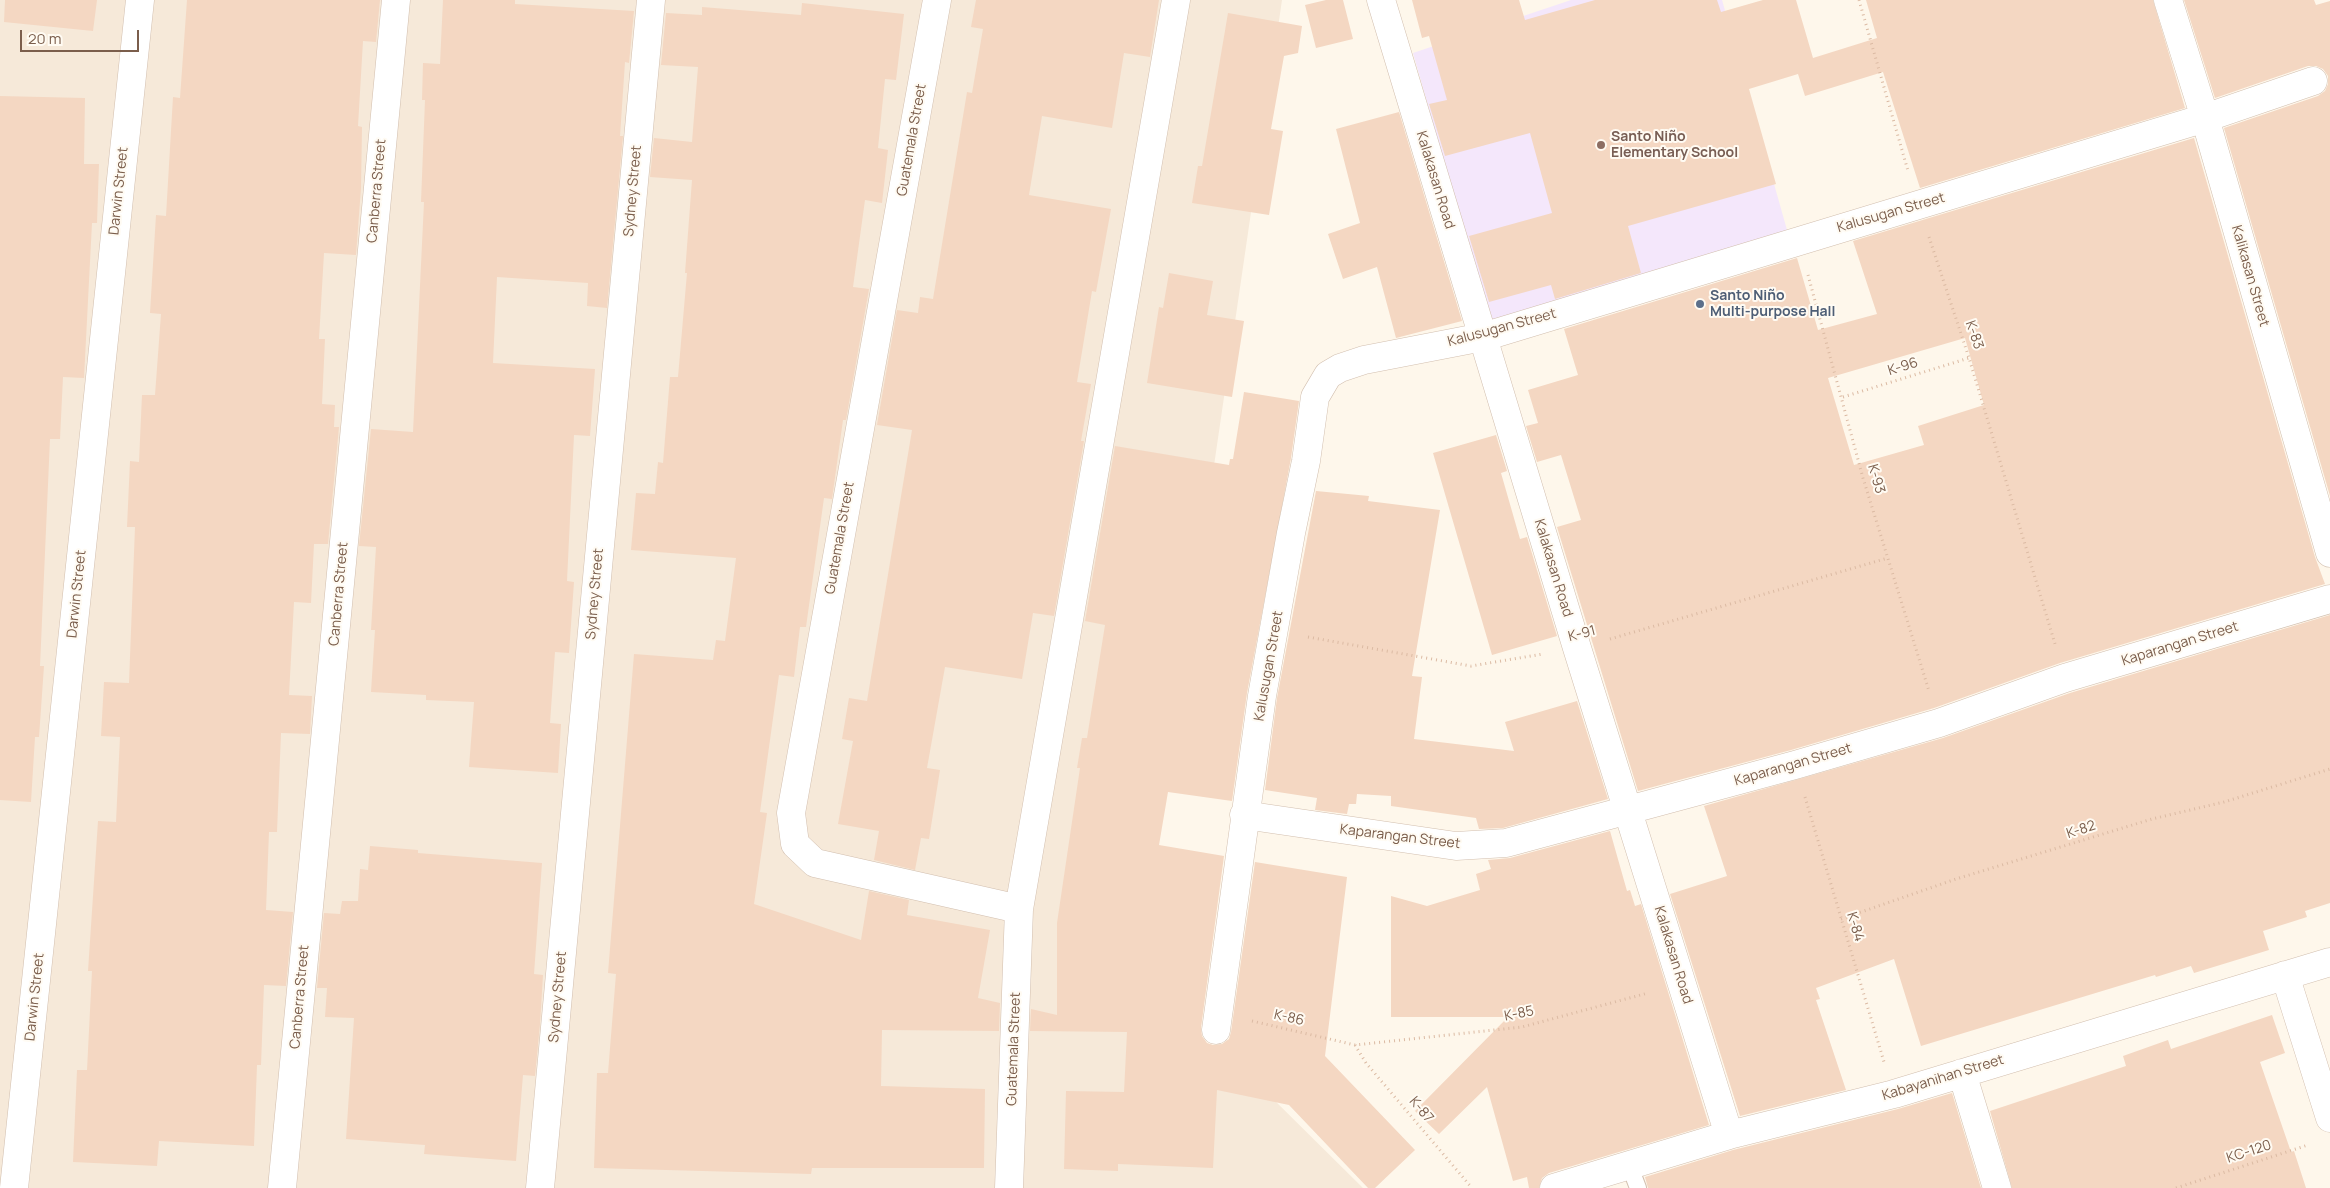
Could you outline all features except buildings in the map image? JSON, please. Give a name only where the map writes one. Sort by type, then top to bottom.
[{"type":"street","name":"Darwin Street","points":[[14,1188],[140,0]]},
{"type":"street","name":"Canberra Street","points":[[282,1188],[396,0]]},
{"type":"street","name":"Sydney Street","points":[[540,1188],[651,0]]},
{"type":"street","name":"Guatemala Street","points":[[937,0],[791,813],[795,844],[815,863],[1019,909]]},
{"type":"street","name":"Guatemala Street","points":[[1009,1188],[1019,909],[1176,0]]},
{"type":"street","name":"Kalakasan Road","points":[[1381,0],[1577,648],[1728,1135]]},
{"type":"street","name":"Kalikasan Street","points":[[2168,0],[2205,118],[2330,553]]},
{"type":"street","name":"Kalusugan Street","points":[[1217,1021],[1244,815],[1262,696],[1291,533],[1306,462],[1316,397],[1322,382],[1328,375],[1340,368],[1364,360],[1483,336],[2205,118],[2313,81]]},
{"type":"street","name":"Kaparangan Street","points":[[1244,815],[1456,846],[1506,843],[1795,765],[1939,723],[2066,678],[2330,599]]},
{"type":"street","name":"Kabayanihan Street","points":[[1554,1188],[1634,1176],[1728,1135],[1894,1094],[2330,962]]},
{"type":"street","points":[[2284,975],[2330,1118]]},
{"type":"street","points":[[1962,1073],[1998,1188]]},
{"type":"path","name":"K-83","points":[[1859,0],[1918,206],[1969,358],[2066,678]]},
{"type":"path","name":"K-93","points":[[1798,240],[1843,397],[1863,478],[1939,723]]},
{"type":"path","name":"K-96","points":[[1843,397],[1969,358]]},
{"type":"path","name":"K-91","points":[[1275,631],[1471,666],[1577,648],[1888,558]]},
{"type":"path","name":"K-84","points":[[1795,765],[1894,1094]]},
{"type":"path","name":"K-82","points":[[1841,919],[1956,879],[2152,819],[2224,802],[2330,769]]},
{"type":"path","name":"K-85","points":[[1355,1045],[1522,1027],[1682,984]]},
{"type":"path","name":"K-86","points":[[1217,1021],[1355,1045]]},
{"type":"path","name":"K-87","points":[[1355,1045],[1366,1063],[1472,1188]]},
{"type":"path","name":"KC-120","points":[[2176,1188],[2312,1144]]},
{"type":"shaded area","points":[[0,0],[1282,0],[1125,1075],[1262,1088],[1363,1188],[0,1188]]},
{"type":"shaded area","name":"Santo Niño Elementary School","points":[[1571,0],[1722,0],[1789,237],[1490,323],[1413,53]]},
{"type":"place","name":"Santo Niño Elementary School","points":[[1601,145]]},
{"type":"place","name":"Santo Niño Multi-purpose Hall","points":[[1700,304]]}]
